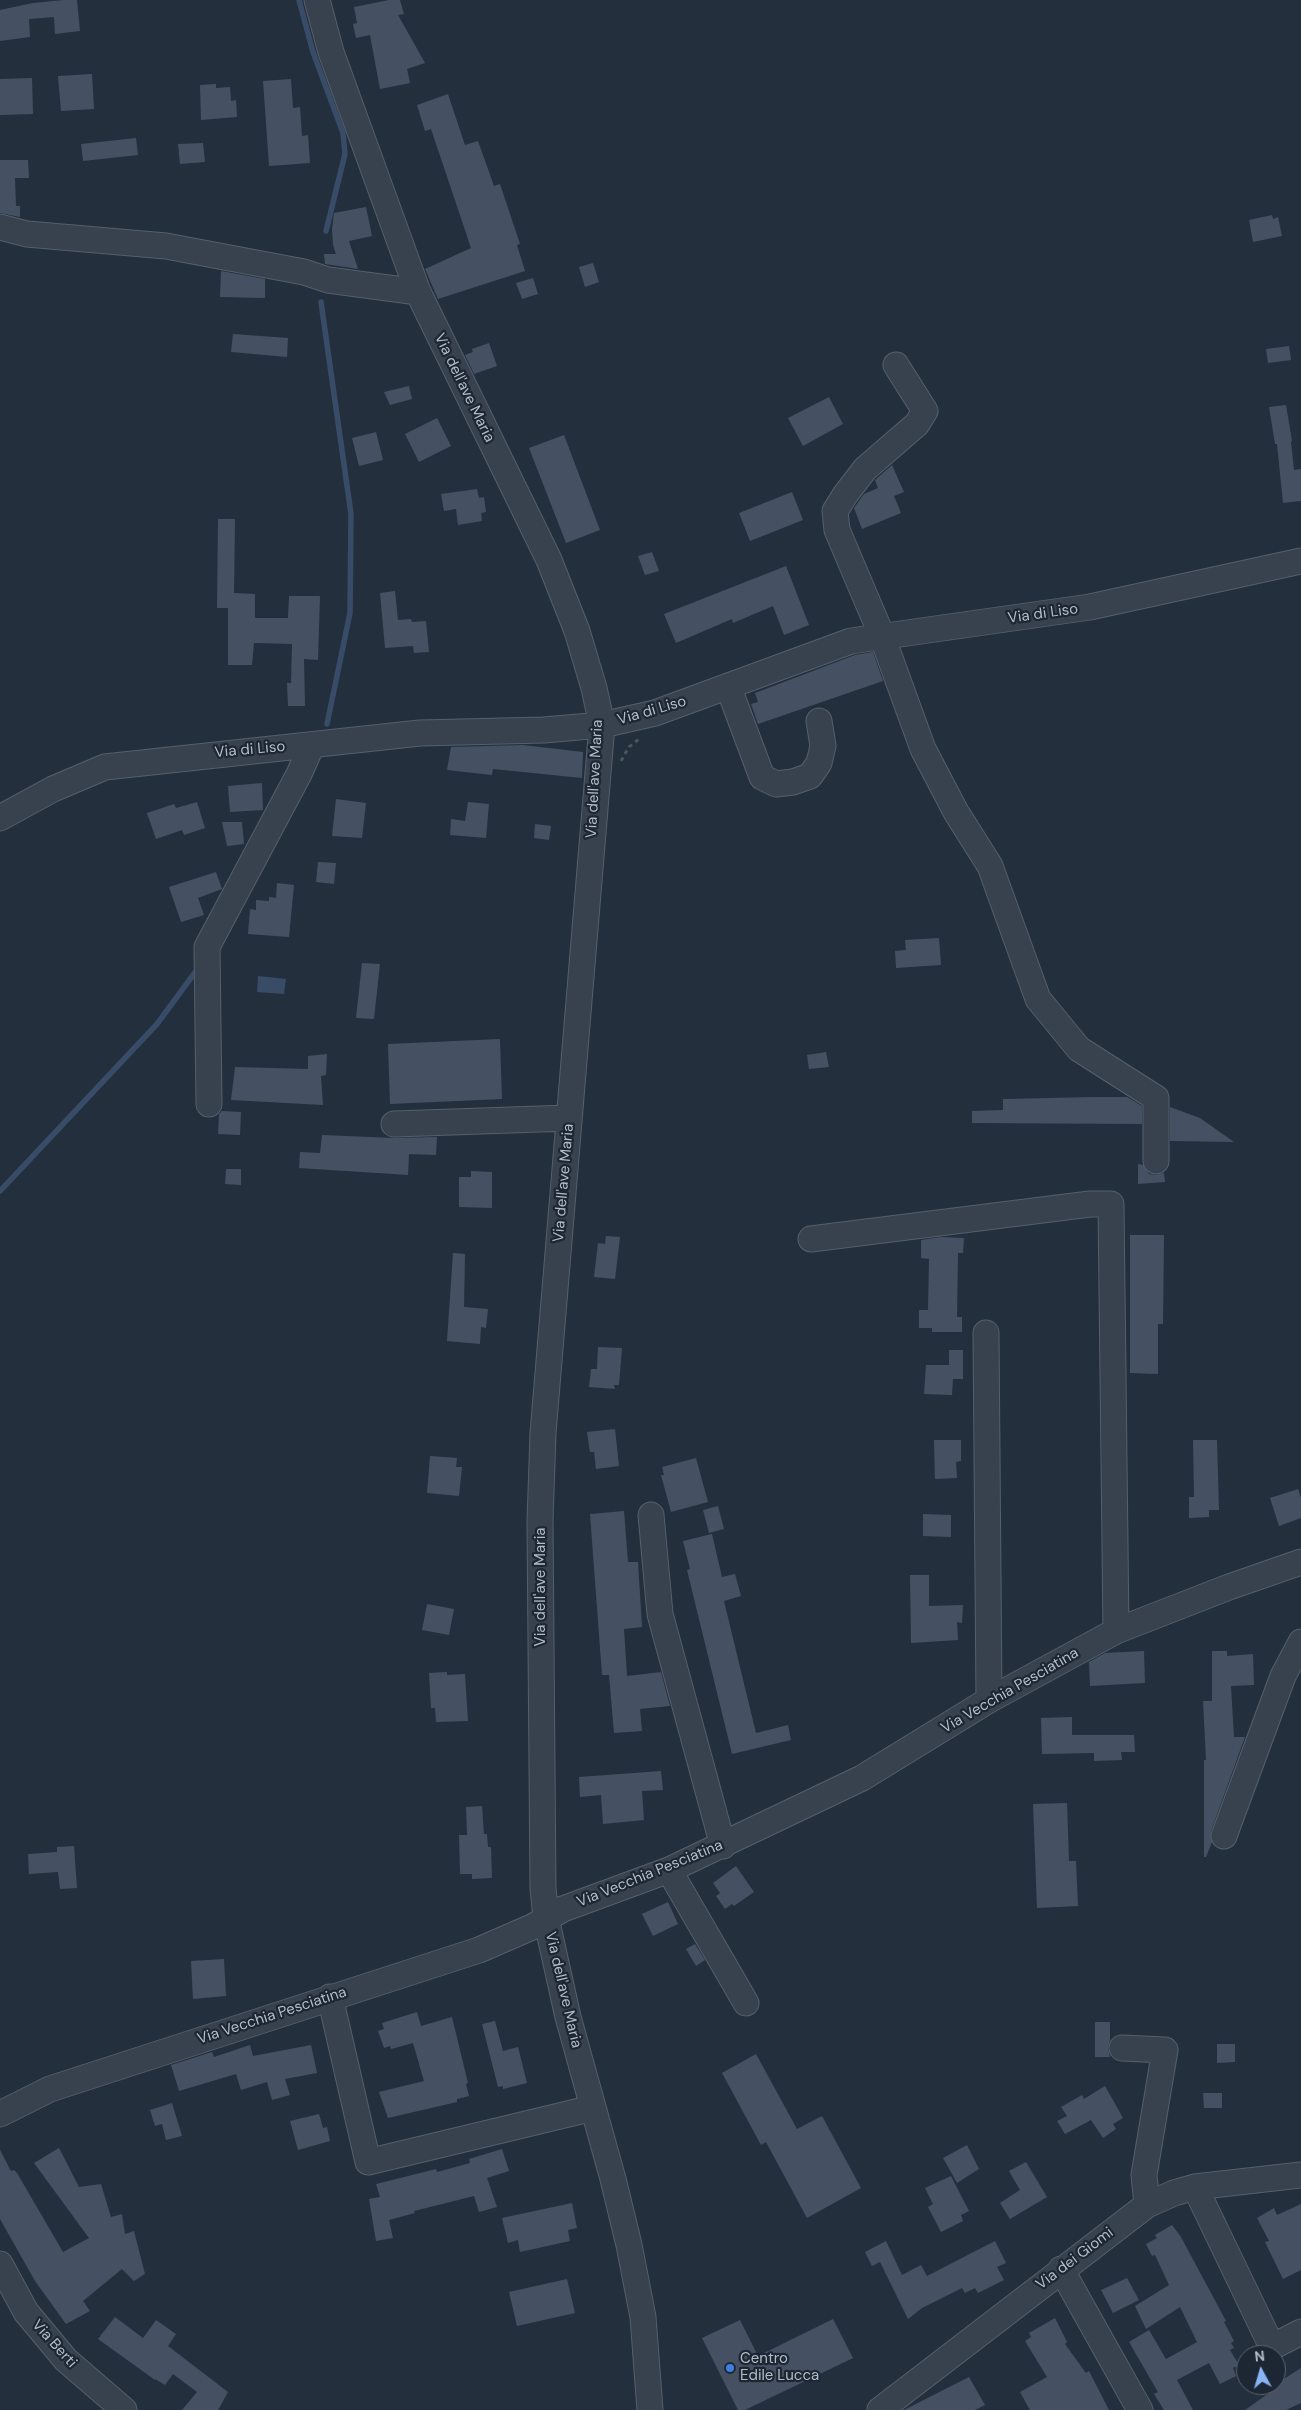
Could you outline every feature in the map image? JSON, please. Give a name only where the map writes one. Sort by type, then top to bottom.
[{"type":"street","name":"Via dell'ave Maria","points":[[317,0],[337,70],[418,292],[549,560],[577,631],[594,688],[602,725],[543,1433],[540,1521],[541,1814],[546,1918],[568,2017],[629,2245],[643,2317],[650,2410]]},
{"type":"street","points":[[0,227],[27,234],[166,246],[304,272],[328,280],[418,292]]},
{"type":"street","points":[[896,365],[925,411],[917,424],[865,469],[845,495],[836,511],[838,530],[882,636],[923,749],[956,812],[990,866],[1038,998],[1079,1050],[1156,1098],[1156,1161]]},
{"type":"street","name":"Via di Liso","points":[[0,818],[52,789],[105,767],[225,752],[420,733],[544,730],[602,725],[655,714],[851,641],[1090,608],[1301,561]]},
{"type":"street","points":[[728,686],[762,776],[776,784],[794,782],[810,776],[819,763],[823,746],[819,721]]},
{"type":"street","points":[[209,1104],[207,947],[300,774],[312,745]]},
{"type":"street","points":[[394,1124],[569,1118]]},
{"type":"street","points":[[811,1239],[1090,1204],[1110,1204],[1116,1631]]},
{"type":"street","points":[[986,1333],[989,1700]]},
{"type":"street","points":[[651,1515],[660,1614],[723,1846]]},
{"type":"street","name":"Via Vecchia Pesciatina","points":[[0,2114],[50,2089],[480,1950],[532,1928],[563,1909],[669,1870],[723,1846],[862,1778],[989,1700],[1116,1631],[1229,1587],[1301,1562]]},
{"type":"street","points":[[1224,1836],[1283,1676],[1301,1642]]},
{"type":"street","points":[[669,1870],[746,2003]]},
{"type":"street","points":[[330,1997],[368,2162],[593,2108]]},
{"type":"street","points":[[1122,2048],[1165,2050],[1144,2175],[1147,2205]]},
{"type":"street","name":"Via dei Giomi","points":[[880,2410],[1061,2269],[1147,2205],[1174,2193],[1195,2187],[1301,2175]]},
{"type":"street","points":[[1195,2187],[1272,2347],[1301,2332]]},
{"type":"street","name":"Via Berti","points":[[0,2264],[26,2312],[66,2360],[124,2410]]},
{"type":"street","points":[[1061,2269],[1140,2410]]},
{"type":"path","points":[[620,764],[629,747],[642,737]]},
{"type":"water","points":[[258,976],[286,979],[284,994],[257,992]]},
{"type":"building","points":[[77,0],[80,31],[55,34],[54,17],[29,19],[30,37],[0,41],[0,10],[33,3]]},
{"type":"building","points":[[389,0],[400,0],[404,14],[398,15],[425,63],[407,69],[410,83],[380,89],[370,35],[356,38],[353,24],[357,23],[354,7]]},
{"type":"building","points":[[92,74],[94,109],[61,111],[58,76]]},
{"type":"building","points":[[32,78],[33,114],[0,115],[0,79]]},
{"type":"building","points":[[291,79],[293,108],[300,107],[302,136],[308,135],[310,163],[269,166],[263,81]]},
{"type":"building","points":[[216,84],[216,88],[230,87],[231,101],[236,100],[237,117],[201,120],[200,85]]},
{"type":"building","points":[[448,94],[465,145],[478,141],[494,186],[500,184],[520,244],[517,245],[525,271],[438,299],[425,269],[471,248],[431,129],[425,131],[417,105]]},
{"type":"building","points":[[136,138],[138,155],[83,161],[81,144]]},
{"type":"building","points":[[203,143],[205,162],[180,164],[178,144]]},
{"type":"building","points":[[0,160],[28,160],[29,178],[15,178],[16,206],[20,206],[20,217],[0,213]]},
{"type":"building","points":[[366,207],[372,236],[349,241],[358,269],[325,264],[324,254],[336,254],[333,245],[332,229],[334,213]]},
{"type":"building","points":[[1272,215],[1273,219],[1278,217],[1282,236],[1253,242],[1249,220]]},
{"type":"building","points":[[593,263],[599,282],[585,287],[579,267]]},
{"type":"building","points":[[221,271],[265,279],[265,298],[220,297]]},
{"type":"building","points":[[533,278],[538,294],[522,299],[516,283]]},
{"type":"building","points":[[233,334],[288,338],[287,357],[231,352]]},
{"type":"building","points":[[489,343],[497,366],[474,374],[465,355],[473,352],[472,349]]},
{"type":"building","points":[[1289,346],[1291,360],[1268,363],[1266,349]]},
{"type":"building","points":[[409,386],[412,399],[390,405],[384,392]]},
{"type":"building","points":[[829,397],[843,424],[803,446],[788,418]]},
{"type":"building","points":[[1286,405],[1292,441],[1294,470],[1301,469],[1301,501],[1283,503],[1277,444],[1275,444],[1269,407]]},
{"type":"building","points":[[437,418],[451,446],[419,462],[405,434]]},
{"type":"building","points":[[376,432],[383,460],[359,466],[352,438]]},
{"type":"building","points":[[564,435],[600,530],[566,543],[529,448]]},
{"type":"building","points":[[892,465],[904,492],[894,496],[901,513],[862,529],[854,508],[864,494],[878,488],[875,480]]},
{"type":"building","points":[[477,489],[479,498],[484,497],[486,512],[481,513],[482,521],[458,525],[456,509],[444,511],[441,494]]},
{"type":"building","points":[[792,492],[803,520],[750,541],[739,513]]},
{"type":"building","points":[[218,519],[235,519],[234,593],[255,594],[255,618],[288,618],[289,596],[320,596],[318,660],[304,659],[305,706],[288,706],[287,683],[291,683],[292,644],[254,643],[252,665],[228,665],[228,608],[217,608]]},
{"type":"building","points":[[652,552],[659,571],[645,575],[638,556]]},
{"type":"building","points":[[786,566],[809,625],[784,635],[773,606],[733,623],[732,619],[676,643],[664,614]]},
{"type":"building","points":[[395,591],[398,620],[426,621],[429,652],[414,653],[413,646],[385,648],[380,593]]},
{"type":"building","points":[[873,652],[883,681],[758,724],[751,704],[758,702],[755,693],[855,655]]},
{"type":"building","points":[[523,745],[583,752],[582,778],[493,769],[492,775],[447,770],[451,747]]},
{"type":"building","points":[[262,783],[263,810],[230,812],[228,786]]},
{"type":"building","points":[[336,799],[366,803],[362,838],[332,836]]},
{"type":"building","points":[[197,802],[205,828],[184,835],[182,830],[156,839],[147,813],[174,804],[176,808]]},
{"type":"building","points":[[468,802],[489,804],[486,838],[450,835],[451,819],[465,821]]},
{"type":"building","points":[[222,822],[242,822],[244,844],[227,846]]},
{"type":"building","points":[[535,824],[551,826],[549,840],[534,838]]},
{"type":"building","points":[[318,862],[336,863],[334,884],[316,882]]},
{"type":"building","points":[[216,872],[222,889],[198,898],[204,915],[181,922],[169,887]]},
{"type":"building","points":[[277,883],[294,885],[289,937],[248,934],[250,909],[256,910],[256,900],[269,901],[269,897],[276,898]]},
{"type":"building","points":[[939,938],[941,965],[896,968],[895,951],[906,950],[905,940]]},
{"type":"building","points":[[362,963],[380,964],[374,1019],[356,1018]]},
{"type":"building","points":[[500,1039],[502,1099],[390,1104],[388,1044]]},
{"type":"building","points":[[826,1052],[829,1067],[809,1069],[807,1055]]},
{"type":"building","points":[[327,1054],[326,1075],[321,1076],[323,1105],[231,1100],[235,1067],[308,1069],[308,1056]]},
{"type":"building","points":[[1127,1097],[1142,1106],[1142,1124],[972,1123],[972,1111],[1003,1110],[1003,1099]]},
{"type":"building","points":[[1170,1107],[1200,1118],[1234,1142],[1170,1141]]},
{"type":"building","points":[[222,1111],[241,1112],[240,1135],[218,1134],[219,1114]]},
{"type":"building","points":[[322,1135],[394,1138],[437,1137],[436,1155],[409,1154],[408,1175],[299,1168],[300,1152],[320,1153]]},
{"type":"building","points":[[1138,1164],[1143,1165],[1149,1174],[1164,1173],[1165,1182],[1138,1184]]},
{"type":"building","points":[[226,1169],[241,1169],[241,1185],[225,1184]]},
{"type":"building","points":[[471,1171],[492,1172],[492,1208],[459,1207],[459,1177],[471,1177]]},
{"type":"building","points":[[1130,1235],[1164,1235],[1163,1324],[1158,1324],[1158,1374],[1130,1373]]},
{"type":"building","points":[[606,1236],[620,1237],[615,1279],[594,1277],[598,1243],[605,1244]]},
{"type":"building","points":[[941,1237],[964,1238],[963,1253],[958,1253],[957,1317],[962,1317],[962,1332],[932,1332],[932,1328],[919,1328],[919,1310],[928,1310],[929,1259],[921,1258],[921,1240]]},
{"type":"building","points":[[453,1253],[465,1254],[464,1307],[488,1309],[486,1328],[481,1327],[480,1344],[447,1341]]},
{"type":"building","points":[[598,1347],[622,1348],[619,1385],[614,1385],[615,1389],[589,1387],[591,1369],[597,1369]]},
{"type":"building","points":[[949,1350],[963,1350],[963,1379],[953,1379],[952,1395],[924,1394],[926,1365],[949,1365]]},
{"type":"building","points":[[615,1429],[619,1466],[596,1469],[594,1452],[590,1452],[587,1432]]},
{"type":"building","points":[[934,1440],[961,1440],[961,1461],[956,1462],[957,1478],[935,1479]]},
{"type":"building","points":[[1193,1440],[1217,1440],[1219,1510],[1209,1510],[1209,1517],[1189,1518],[1189,1497],[1194,1497]]},
{"type":"building","points":[[430,1456],[457,1458],[456,1467],[462,1467],[459,1496],[427,1493]]},
{"type":"building","points":[[696,1458],[708,1502],[671,1512],[661,1475],[664,1475],[662,1467]]},
{"type":"building","points":[[1298,1489],[1301,1498],[1301,1518],[1279,1526],[1270,1498]]},
{"type":"building","points":[[718,1506],[724,1529],[709,1533],[703,1510]]},
{"type":"building","points":[[624,1511],[628,1562],[638,1562],[642,1627],[624,1629],[627,1676],[661,1672],[670,1706],[640,1709],[642,1731],[614,1733],[609,1675],[602,1675],[590,1514]]},
{"type":"building","points":[[923,1514],[951,1515],[951,1537],[923,1536]]},
{"type":"building","points":[[712,1534],[722,1577],[735,1574],[741,1596],[724,1601],[756,1733],[788,1725],[791,1740],[732,1754],[687,1570],[690,1569],[683,1541]]},
{"type":"building","points":[[910,1575],[929,1575],[929,1606],[963,1605],[962,1623],[957,1622],[958,1640],[911,1643]]},
{"type":"building","points":[[427,1604],[454,1609],[449,1635],[422,1630]]},
{"type":"building","points":[[1144,1651],[1145,1683],[1090,1686],[1089,1662],[1105,1653]]},
{"type":"building","points":[[1212,1651],[1227,1651],[1227,1656],[1253,1654],[1254,1685],[1231,1686],[1234,1737],[1245,1737],[1211,1831],[1212,1842],[1206,1857],[1204,1857],[1204,1760],[1206,1760],[1203,1701],[1212,1701]]},
{"type":"building","points":[[447,1672],[447,1675],[465,1674],[468,1721],[436,1722],[435,1708],[431,1708],[429,1673]]},
{"type":"building","points":[[1072,1717],[1072,1735],[1134,1735],[1135,1752],[1121,1752],[1122,1760],[1094,1761],[1094,1753],[1042,1754],[1041,1718]]},
{"type":"building","points":[[661,1771],[663,1790],[642,1791],[644,1820],[603,1824],[601,1795],[580,1797],[579,1777]]},
{"type":"building","points":[[1067,1803],[1069,1861],[1076,1861],[1078,1906],[1037,1908],[1033,1804]]},
{"type":"building","points":[[482,1806],[484,1834],[487,1834],[488,1847],[491,1847],[492,1878],[472,1879],[472,1874],[460,1874],[459,1835],[467,1835],[466,1807]]},
{"type":"building","points":[[74,1846],[77,1888],[60,1889],[58,1872],[29,1874],[28,1854],[57,1852],[57,1847]]},
{"type":"building","points":[[736,1866],[754,1892],[734,1906],[732,1904],[725,1909],[716,1896],[720,1893],[713,1883]]},
{"type":"building","points":[[668,1902],[678,1924],[653,1936],[642,1914]]},
{"type":"building","points":[[695,1944],[705,1960],[696,1966],[686,1949]]},
{"type":"building","points":[[224,1959],[226,1996],[193,1999],[191,1961]]},
{"type":"building","points":[[417,2012],[421,2026],[452,2017],[468,2083],[466,2084],[469,2096],[457,2099],[457,2102],[388,2118],[379,2092],[424,2081],[413,2043],[391,2049],[390,2046],[384,2048],[378,2031],[384,2029],[382,2023]]},
{"type":"building","points":[[495,2021],[503,2051],[518,2047],[527,2083],[503,2089],[503,2086],[498,2087],[482,2024]]},
{"type":"building","points":[[1095,2022],[1110,2022],[1108,2048],[1110,2057],[1095,2057]]},
{"type":"building","points":[[1217,2044],[1235,2044],[1235,2062],[1217,2063]]},
{"type":"building","points":[[250,2045],[253,2056],[311,2045],[317,2073],[285,2079],[290,2095],[272,2100],[267,2082],[241,2090],[236,2074],[179,2091],[171,2065],[212,2052],[214,2057]]},
{"type":"building","points":[[756,2054],[797,2129],[822,2116],[861,2188],[807,2218],[766,2142],[761,2145],[722,2073]]},
{"type":"building","points":[[1105,2086],[1123,2118],[1113,2124],[1116,2129],[1103,2138],[1091,2120],[1065,2134],[1057,2121],[1067,2116],[1061,2107],[1082,2095],[1084,2099]]},
{"type":"building","points":[[1203,2093],[1222,2093],[1222,2108],[1204,2108]]},
{"type":"building","points":[[172,2103],[182,2136],[166,2140],[162,2124],[155,2126],[150,2110]]},
{"type":"building","points":[[319,2114],[323,2128],[327,2127],[330,2141],[298,2150],[290,2121]]},
{"type":"building","points":[[967,2145],[979,2169],[957,2183],[943,2158]]},
{"type":"building","points":[[59,2148],[79,2187],[101,2184],[111,2217],[122,2214],[125,2234],[134,2231],[145,2274],[134,2281],[122,2269],[83,2301],[90,2311],[66,2324],[35,2281],[0,2219],[0,2150],[11,2171],[14,2170],[17,2173],[63,2252],[89,2238],[34,2163]]},
{"type":"building","points":[[502,2149],[509,2171],[487,2178],[497,2207],[479,2212],[474,2196],[414,2211],[415,2213],[389,2220],[393,2238],[376,2241],[369,2199],[380,2197],[376,2184],[436,2169],[437,2172],[470,2163],[469,2159]]},
{"type":"building","points":[[1026,2162],[1047,2197],[1010,2219],[1000,2203],[1020,2190],[1009,2171]]},
{"type":"building","points":[[951,2176],[969,2211],[961,2215],[963,2221],[941,2232],[928,2207],[933,2204],[925,2188]]},
{"type":"building","points":[[572,2203],[577,2228],[568,2230],[570,2241],[520,2252],[518,2240],[508,2243],[502,2218]]},
{"type":"building","points":[[1301,2204],[1301,2270],[1283,2279],[1265,2242],[1269,2241],[1257,2218],[1274,2208],[1277,2215]]},
{"type":"building","points":[[1172,2225],[1181,2237],[1226,2321],[1224,2322],[1234,2341],[1231,2343],[1234,2348],[1230,2350],[1236,2360],[1236,2366],[1233,2368],[1236,2376],[1220,2384],[1209,2363],[1177,2380],[1193,2410],[1164,2410],[1154,2394],[1158,2392],[1129,2342],[1149,2330],[1166,2359],[1197,2342],[1180,2307],[1146,2329],[1135,2306],[1169,2285],[1155,2255],[1152,2256],[1146,2244],[1157,2238],[1155,2235]]},
{"type":"building","points":[[886,2241],[902,2275],[921,2265],[927,2276],[995,2241],[1006,2263],[997,2267],[1004,2280],[978,2293],[975,2288],[965,2293],[962,2288],[922,2308],[908,2319],[880,2262],[872,2266],[865,2252]]},
{"type":"building","points":[[1127,2278],[1139,2300],[1113,2313],[1101,2290]]},
{"type":"building","points":[[567,2279],[575,2313],[517,2326],[509,2292]]},
{"type":"building","points":[[115,2317],[143,2338],[156,2320],[176,2334],[168,2346],[228,2392],[218,2410],[182,2410],[197,2392],[173,2374],[165,2385],[155,2380],[98,2339]]},
{"type":"building","points":[[1055,2318],[1067,2342],[1065,2344],[1086,2373],[1089,2371],[1109,2410],[1030,2410],[1020,2392],[1047,2377],[1025,2341],[1031,2337],[1029,2333]]},
{"type":"building","points":[[833,2319],[853,2358],[745,2410],[738,2410],[702,2338],[740,2320],[758,2356]]},
{"type":"building","points":[[1301,2368],[1301,2403],[1286,2410],[1245,2410],[1266,2395],[1286,2395],[1286,2378]]},
{"type":"building","points":[[969,2377],[985,2405],[975,2410],[904,2410]]},
{"type":"waterway","points":[[299,0],[313,52],[343,133],[345,154],[326,231]]},
{"type":"waterway","points":[[321,302],[351,514],[350,613],[327,724]]},
{"type":"waterway","points":[[0,1191],[157,1024],[199,967]]},
{"type":"place","name":"Centro Edile Lucca","points":[[730,2368]]}]
